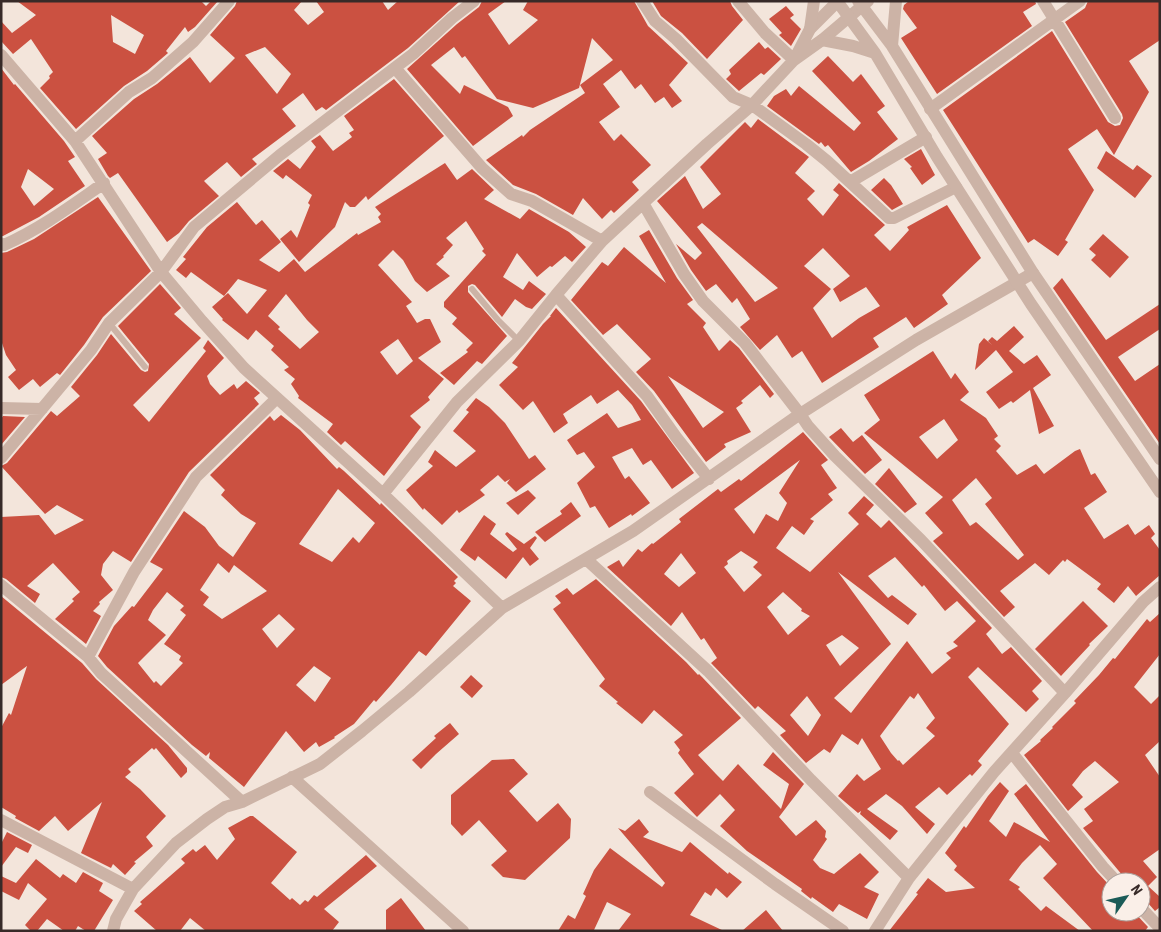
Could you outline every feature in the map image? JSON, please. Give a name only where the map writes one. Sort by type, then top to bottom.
[{"type":"street","points":[[75,141],[129,92],[152,78],[193,42],[229,1]]},
{"type":"street","points":[[1,458],[91,350],[109,323],[161,272],[194,227],[280,155],[413,54],[452,18],[474,1]]},
{"type":"street","points":[[642,1],[655,21],[676,39],[733,97],[752,106],[806,144],[888,218],[894,218],[956,187]]},
{"type":"street","points":[[738,1],[766,33],[794,60]]},
{"type":"street","points":[[810,29],[814,1]]},
{"type":"street","points":[[794,60],[810,29],[837,1],[875,53],[956,187],[1017,282],[1160,492]]},
{"type":"street","points":[[892,46],[896,1]]},
{"type":"street","points":[[1043,1],[1115,118]]},
{"type":"street","points":[[930,109],[1080,1]]},
{"type":"street","points":[[383,494],[457,402],[520,340],[602,241],[752,106],[794,60],[850,17],[863,3],[892,46],[1033,273],[1160,459]]},
{"type":"street","points":[[822,40],[853,46],[875,53]]},
{"type":"street","points":[[1,55],[75,141],[161,272],[244,368],[383,494],[502,608]]},
{"type":"street","points":[[395,68],[482,168],[511,194],[532,201],[602,241]]},
{"type":"street","points":[[850,182],[926,137]]},
{"type":"street","points":[[1,244],[4,245],[26,235],[52,220],[104,183]]},
{"type":"street","points":[[643,203],[684,274],[704,301],[745,343],[808,426],[835,456],[921,540],[1065,693]]},
{"type":"street","points":[[113,931],[116,919],[133,889],[191,831],[225,807],[242,802],[320,764],[409,692],[502,608],[633,531],[800,414],[916,340],[1033,273]]},
{"type":"street","points":[[556,295],[647,396],[709,479]]},
{"type":"street","points":[[88,657],[134,572],[196,477],[277,398]]},
{"type":"street","points":[[1,408],[42,409]]},
{"type":"street","points":[[586,559],[708,671],[810,780],[909,878]]},
{"type":"street","points":[[1,585],[88,657],[101,673],[242,802]]},
{"type":"street","points":[[875,931],[909,878],[994,772],[1143,602],[1160,587]]},
{"type":"street","points":[[1012,753],[1108,872]]},
{"type":"street","points":[[292,777],[463,931]]},
{"type":"street","points":[[650,792],[775,884],[843,931]]},
{"type":"street","points":[[1,820],[133,889]]},
{"type":"street","points":[[1151,919],[1160,928]]},
{"type":"lane","points":[[472,289],[498,320],[520,340]]},
{"type":"lane","points":[[109,323],[145,367]]},
{"type":"building","points":[[17,1],[201,1],[206,6],[211,1],[218,1],[195,27],[188,32],[185,27],[166,51],[168,53],[147,71],[124,86],[76,129],[40,88],[53,72],[31,39],[13,54],[1,41],[1,21],[12,33],[36,15]],"holes":[[[111,15],[144,35],[135,54],[113,42]]]},
{"type":"building","points":[[237,1],[302,1],[294,10],[308,25],[324,12],[316,1],[382,1],[388,10],[398,1],[460,1],[408,48],[326,110],[322,107],[316,111],[303,93],[282,109],[296,126],[252,159],[257,164],[241,177],[227,162],[204,181],[219,196],[167,242],[118,173],[110,178],[108,176],[98,159],[107,153],[92,136],[134,99],[157,84],[190,57],[210,83],[235,58],[210,35],[235,6]],"holes":[[[265,47],[291,74],[277,94],[245,55]]]},
{"type":"building","points":[[482,1],[506,1],[488,14],[509,45],[538,20],[523,10],[528,1],[634,1],[648,26],[688,63],[669,85],[682,101],[672,108],[664,97],[655,103],[641,84],[635,89],[621,70],[603,84],[620,107],[599,122],[614,141],[621,134],[651,165],[632,182],[639,190],[614,213],[611,210],[602,219],[583,198],[573,215],[536,194],[513,185],[486,160],[522,135],[523,137],[530,130],[585,93],[580,85],[613,60],[592,38],[579,88],[533,108],[497,99],[465,56],[462,58],[454,47],[431,65],[460,94],[464,85],[508,107],[513,116],[473,146],[407,69],[479,7]]},
{"type":"building","points":[[652,1],[730,1],[743,20],[707,59],[682,33],[661,16]]},
{"type":"building","points":[[909,1],[1035,1],[1036,4],[1023,12],[1032,26],[937,94],[901,38],[917,28],[903,9],[904,5]]},
{"type":"building","points":[[1088,1],[1160,1],[1160,40],[1129,61],[1149,92],[1114,155],[1097,129],[1068,149],[1094,190],[1065,240],[1068,242],[1058,256],[1034,239],[1028,243],[943,110],[1052,31],[1108,122],[1115,126],[1120,125],[1123,118],[1122,114],[1065,22],[1085,8]]},
{"type":"building","points":[[786,6],[794,15],[790,18],[801,29],[791,46],[779,35],[782,33],[769,19]]},
{"type":"building","points":[[759,42],[765,49],[768,47],[781,59],[764,75],[761,73],[739,91],[726,79],[731,74],[729,70]]},
{"type":"building","points":[[828,56],[853,82],[861,74],[885,106],[877,112],[898,139],[851,172],[828,145],[825,147],[821,142],[819,144],[767,106],[774,96],[786,89],[791,96],[799,86],[854,131],[861,123],[812,71]]},
{"type":"building","points":[[1,68],[64,141],[75,157],[68,161],[85,186],[39,217],[1,236]],"holes":[[[28,169],[54,189],[34,206],[21,187]]]},
{"type":"building","points":[[394,79],[444,136],[368,200],[366,196],[355,207],[350,207],[345,202],[335,227],[299,262],[280,239],[291,230],[297,238],[312,195],[286,175],[283,179],[273,171],[288,159],[300,169],[316,147],[311,141],[320,135],[333,151],[352,137],[349,133],[354,130],[344,116]]},
{"type":"building","points":[[758,119],[809,157],[795,173],[815,191],[807,199],[823,216],[839,195],[833,190],[839,183],[885,225],[874,235],[890,251],[909,230],[907,227],[947,205],[981,258],[942,295],[948,304],[914,328],[906,317],[873,338],[879,347],[822,383],[802,351],[792,358],[777,335],[760,350],[740,327],[750,319],[737,298],[732,303],[716,284],[706,291],[676,244],[695,260],[702,253],[657,201],[685,176],[703,209],[721,194],[700,167],[745,122],[751,128]],"holes":[[[702,223],[778,288],[755,302],[697,227]],[[823,248],[850,276],[833,289],[840,302],[866,287],[880,306],[859,318],[832,338],[813,308],[831,289],[804,266]]]},
{"type":"building","points":[[921,149],[935,175],[922,185],[910,168],[912,167],[904,159]]},
{"type":"building","points":[[1106,151],[1133,170],[1137,165],[1152,176],[1135,198],[1097,168]]},
{"type":"building","points":[[445,163],[457,180],[472,169],[494,190],[484,199],[520,219],[529,209],[569,232],[586,247],[572,262],[565,256],[537,277],[517,253],[503,277],[523,290],[529,281],[546,294],[532,309],[515,299],[502,317],[475,285],[468,286],[468,292],[507,336],[482,364],[477,361],[454,385],[440,373],[468,352],[466,350],[473,343],[452,324],[457,318],[444,307],[444,302],[486,255],[482,251],[484,249],[466,221],[446,238],[453,245],[436,264],[450,276],[427,292],[415,281],[403,260],[393,250],[378,265],[412,302],[406,306],[417,323],[430,319],[441,342],[418,358],[444,379],[428,397],[430,400],[410,416],[421,427],[384,476],[345,441],[341,445],[327,432],[333,424],[298,398],[299,396],[291,384],[295,379],[284,370],[289,367],[271,350],[274,346],[256,330],[248,340],[222,320],[212,307],[228,293],[247,314],[267,290],[238,279],[224,296],[191,272],[186,278],[176,270],[186,259],[183,257],[207,227],[237,202],[256,225],[262,220],[281,242],[259,260],[279,272],[294,259],[305,272],[357,233],[358,235],[381,222],[378,217],[381,214],[375,207]],"holes":[[[286,294],[319,332],[300,349],[278,329],[280,327],[268,316]],[[398,339],[413,361],[397,375],[380,352]]]},
{"type":"building","points":[[884,178],[891,185],[903,204],[892,210],[871,190]]},
{"type":"building","points":[[98,197],[151,271],[103,317],[60,375],[57,373],[40,387],[33,379],[19,390],[8,377],[16,370],[6,355],[1,340],[1,253],[34,239]]},
{"type":"building","points":[[649,230],[677,278],[693,300],[687,304],[706,323],[703,327],[719,351],[730,340],[739,348],[774,394],[770,398],[760,385],[741,401],[743,403],[736,408],[751,432],[724,444],[726,447],[706,462],[654,391],[636,372],[651,359],[617,324],[603,335],[571,300],[602,262],[608,266],[624,247],[666,283],[639,236]],"holes":[[[668,376],[724,412],[703,428]]]},
{"type":"building","points":[[1103,234],[1129,257],[1110,278],[1091,260],[1096,255],[1089,249]]},
{"type":"building","points":[[1062,278],[1106,340],[1160,304],[1160,329],[1118,357],[1135,381],[1160,364],[1160,444],[1053,288]]},
{"type":"building","points":[[160,284],[181,308],[174,314],[201,338],[133,405],[149,422],[206,351],[203,348],[208,340],[224,358],[207,376],[210,384],[220,395],[234,384],[237,389],[246,381],[260,393],[254,398],[259,404],[189,472],[131,562],[113,551],[103,564],[101,575],[113,590],[99,602],[100,604],[93,611],[101,616],[86,644],[55,619],[74,601],[72,599],[80,592],[53,563],[27,586],[40,594],[35,603],[1,577],[1,517],[39,515],[55,535],[84,520],[57,505],[45,514],[1,466],[7,463],[51,411],[57,416],[80,396],[71,387],[111,334],[141,370],[148,371],[149,364],[118,326]]},
{"type":"building","points":[[556,308],[641,401],[694,473],[672,489],[651,460],[643,465],[632,448],[612,457],[625,479],[629,476],[650,503],[632,516],[631,514],[609,528],[595,506],[590,508],[577,483],[595,467],[584,452],[577,455],[567,440],[607,413],[618,428],[641,420],[632,405],[618,390],[597,404],[591,395],[563,414],[568,423],[554,433],[533,401],[523,410],[499,385],[518,367],[512,363]]},
{"type":"building","points":[[1014,326],[1024,337],[1009,351],[1024,364],[1037,355],[1051,375],[1033,388],[1054,426],[1039,434],[1030,390],[1013,403],[1011,401],[999,409],[986,392],[1013,372],[996,350],[975,370],[979,344],[984,338],[992,345],[988,341],[992,337],[997,341]]},
{"type":"building","points":[[933,351],[951,379],[955,373],[969,392],[960,400],[986,418],[998,436],[994,439],[1001,446],[996,451],[1017,475],[1036,464],[1044,474],[1080,449],[1091,475],[1095,473],[1107,492],[1084,508],[1104,539],[1128,524],[1135,535],[1149,525],[1155,534],[1151,538],[1160,550],[1160,575],[1136,596],[1128,586],[1114,603],[1097,589],[1101,584],[1067,559],[1065,562],[1063,560],[1049,575],[1035,563],[1000,591],[1015,607],[1004,617],[933,541],[943,533],[925,513],[943,497],[864,433],[880,420],[864,395]],"holes":[[[944,419],[958,440],[937,459],[919,437]],[[976,478],[992,498],[985,504],[1024,555],[1018,560],[976,522],[970,526],[952,500]]]},
{"type":"building","points":[[476,398],[489,407],[505,423],[529,459],[535,455],[546,469],[516,492],[507,483],[510,479],[505,482],[498,475],[480,490],[485,495],[459,513],[457,510],[442,525],[424,508],[423,510],[406,490],[433,466],[428,462],[435,450],[456,467],[476,451],[453,431],[469,412],[466,410]]},
{"type":"building","points":[[281,415],[300,430],[337,469],[339,467],[380,505],[381,503],[458,577],[454,581],[456,583],[453,586],[471,601],[426,656],[419,651],[376,702],[374,700],[354,724],[319,747],[316,742],[304,752],[286,731],[244,787],[209,758],[210,752],[206,756],[192,745],[107,667],[98,656],[114,626],[132,606],[134,607],[163,569],[150,562],[184,511],[205,527],[219,546],[233,557],[256,523],[241,514],[221,495],[225,490],[210,475],[270,416],[274,421]],"holes":[[[338,489],[375,523],[359,543],[353,537],[332,562],[299,544]],[[218,563],[229,573],[234,565],[267,591],[222,619],[203,605],[209,597],[200,590]],[[167,592],[184,606],[180,610],[186,615],[164,644],[181,656],[179,660],[183,663],[161,686],[156,681],[154,683],[138,663],[166,635],[148,620]],[[279,614],[295,629],[277,648],[262,629]],[[314,666],[331,678],[315,702],[296,685]]]},
{"type":"building","points":[[3,416],[25,417],[1,445],[1,419]]},
{"type":"building","points":[[841,428],[853,442],[862,435],[882,460],[865,474],[829,437]]},
{"type":"building","points":[[803,432],[828,460],[821,465],[837,488],[828,494],[833,500],[810,519],[814,521],[804,535],[792,526],[776,548],[810,572],[859,524],[848,513],[864,496],[874,505],[866,514],[881,528],[889,520],[992,628],[986,634],[1002,654],[1011,647],[1042,681],[1032,691],[1039,699],[1026,712],[978,667],[968,677],[1009,724],[978,761],[982,765],[972,776],[970,774],[947,795],[939,787],[915,807],[935,824],[927,834],[902,806],[886,794],[867,809],[898,831],[890,840],[860,814],[861,811],[858,813],[838,796],[857,774],[864,781],[881,769],[862,738],[858,745],[842,734],[830,753],[824,749],[806,763],[780,735],[786,731],[758,706],[755,709],[711,663],[717,658],[704,638],[701,640],[682,612],[671,626],[607,567],[619,560],[623,567],[638,549],[642,552],[653,544],[681,522],[679,519],[718,489],[721,492],[739,479],[741,481]],"holes":[[[800,460],[779,493],[787,503],[778,521],[766,514],[754,534],[734,509]],[[741,551],[758,562],[753,567],[762,575],[744,592],[724,567],[728,564],[727,561]],[[681,553],[696,573],[679,587],[664,574]],[[895,557],[922,587],[924,585],[945,611],[957,601],[976,621],[953,642],[958,646],[946,653],[951,658],[932,674],[907,641],[851,713],[834,698],[891,644],[838,572],[908,625],[917,614],[892,595],[888,598],[868,576]],[[783,592],[802,609],[801,611],[810,616],[788,635],[767,607]],[[842,635],[859,648],[840,666],[826,645]],[[918,693],[935,718],[926,728],[935,736],[903,765],[891,753],[880,736],[910,696],[914,699]],[[807,696],[821,715],[808,736],[790,715]]]},
{"type":"building","points":[[889,468],[917,504],[905,513],[875,484]]},
{"type":"building","points":[[528,490],[536,498],[518,515],[506,503]]},
{"type":"building","points":[[571,502],[581,516],[545,542],[535,532],[562,514],[560,511]]},
{"type":"building","points":[[484,515],[496,524],[490,534],[513,552],[517,549],[505,534],[507,532],[524,544],[535,536],[537,538],[530,548],[539,559],[530,566],[523,557],[506,579],[478,556],[475,561],[460,550]]},
{"type":"building","points":[[596,579],[699,674],[741,718],[698,755],[716,774],[723,781],[738,764],[781,809],[789,784],[763,765],[773,752],[804,784],[779,817],[796,836],[816,820],[826,831],[825,837],[827,839],[813,860],[820,868],[834,874],[860,853],[879,872],[864,887],[879,894],[867,919],[839,904],[833,912],[812,897],[811,899],[801,891],[802,889],[747,851],[720,826],[735,810],[720,794],[697,817],[674,793],[694,774],[678,753],[680,750],[674,742],[683,735],[654,710],[642,724],[616,703],[618,702],[599,686],[605,679],[553,609],[561,603],[555,596],[567,588],[573,595]]},
{"type":"building","points":[[1,596],[82,663],[96,679],[168,745],[187,768],[187,772],[181,778],[156,748],[154,750],[152,748],[128,769],[131,772],[125,777],[140,789],[166,816],[146,837],[153,846],[134,862],[136,863],[125,875],[113,864],[111,868],[81,853],[102,802],[68,831],[55,816],[39,831],[15,818],[16,816],[1,807],[1,728],[9,713],[11,715],[27,666],[1,685]]},
{"type":"building","points":[[1083,601],[1108,626],[1089,644],[1061,676],[1035,649]]},
{"type":"building","points":[[1160,613],[1160,654],[1134,687],[1151,704],[1160,695],[1160,741],[1145,755],[1160,777],[1160,849],[1143,861],[1157,877],[1151,883],[1151,872],[1120,872],[1083,828],[1093,821],[1084,809],[1119,782],[1095,761],[1083,771],[1072,785],[1083,797],[1068,811],[1024,755],[1041,741],[1076,703],[1074,701],[1113,658],[1115,659],[1147,619],[1150,622]]},
{"type":"building","points":[[471,675],[483,686],[472,698],[460,687]]},
{"type":"building","points":[[450,723],[459,734],[421,769],[412,760],[436,738],[434,736]]},
{"type":"building","points":[[514,759],[528,774],[509,791],[537,822],[558,803],[571,819],[570,838],[525,880],[503,877],[491,865],[507,851],[479,820],[462,836],[451,824],[451,795],[492,760]]},
{"type":"building","points":[[1000,782],[1009,791],[989,821],[1006,837],[1014,822],[1050,842],[1014,794],[1026,784],[1101,876],[1101,922],[1143,922],[1148,927],[1145,931],[1093,931],[1043,878],[1057,864],[1040,845],[1022,863],[1009,880],[1020,887],[1018,889],[1041,911],[1046,906],[1080,931],[889,931],[928,878],[946,892],[975,888],[954,870],[957,866],[945,853],[964,826],[966,828]]},
{"type":"building","points":[[253,816],[297,852],[271,883],[290,900],[292,898],[300,905],[305,900],[308,902],[314,895],[317,897],[366,855],[377,866],[324,909],[339,922],[332,931],[206,931],[190,918],[180,931],[157,931],[134,911],[142,904],[140,902],[185,863],[181,859],[193,849],[196,852],[205,845],[217,860],[235,839],[228,828]]},
{"type":"building","points":[[639,819],[649,832],[643,837],[682,852],[690,842],[728,874],[729,872],[742,882],[727,898],[716,888],[711,896],[705,892],[690,915],[724,931],[618,931],[631,914],[607,902],[594,930],[596,931],[558,931],[568,915],[575,919],[586,896],[583,894],[594,870],[610,848],[662,887],[665,883],[618,828],[625,831]]},
{"type":"building","points":[[7,832],[32,845],[28,853],[16,847],[1,867],[1,844]]},
{"type":"building","points":[[36,859],[60,878],[63,874],[76,883],[83,872],[103,883],[99,891],[113,900],[94,931],[86,931],[78,926],[75,931],[64,931],[47,919],[37,931],[31,931],[25,925],[47,899],[28,883],[19,900],[1,891],[1,876],[16,883]]},
{"type":"building","points":[[1151,889],[1160,897],[1160,907],[1155,911],[1151,906]]},
{"type":"building","points":[[401,898],[426,931],[386,931],[386,910]]},
{"type":"building","points":[[766,910],[783,931],[742,931]]}]
